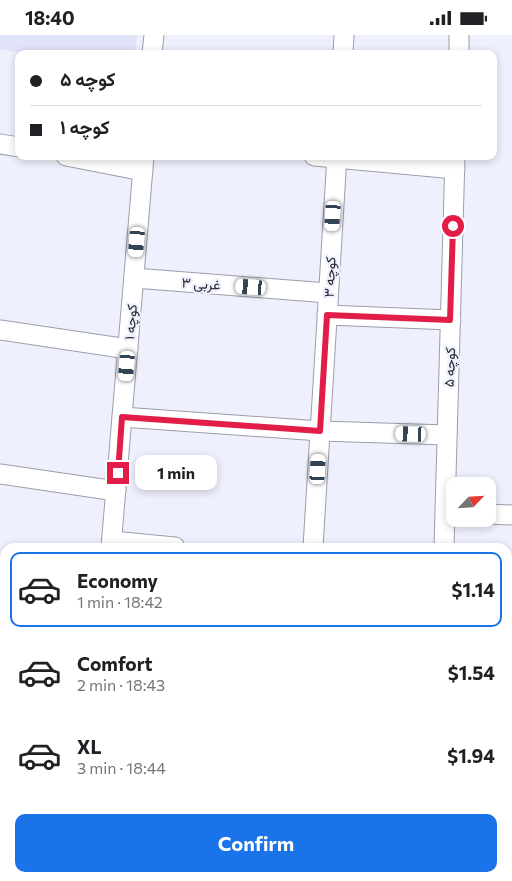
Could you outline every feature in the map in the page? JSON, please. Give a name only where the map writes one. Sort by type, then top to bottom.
[{"type":"street","points":[[152,50],[154,35]]},
{"type":"street","points":[[343,50],[344,35]]},
{"type":"street","points":[[458,50],[459,35]]},
{"type":"street","points":[[0,144],[15,146]]},
{"type":"street","points":[[104,160],[143,164]]},
{"type":"street","name":"کوچه ۳","points":[[316,543],[320,431],[337,160]]},
{"type":"street","points":[[384,160],[455,163]]},
{"type":"street","name":"کوچه ۵","points":[[449,477],[447,435],[455,163]]},
{"type":"street","name":"کوچه ۱","points":[[112,543],[143,164]]},
{"type":"street","name":"غربی ۳","points":[[134,278],[328,293]]},
{"type":"street","points":[[327,315],[450,320]]},
{"type":"street","points":[[0,330],[128,349]]},
{"type":"street","points":[[122,417],[320,431],[447,435]]},
{"type":"street","points":[[0,474],[116,491]]},
{"type":"street","points":[[496,514],[512,515]]},
{"type":"street","name":"کوچه ۵","points":[[445,543],[447,527]]},
{"type":"shaded area","points":[[0,35],[137,35],[135,50],[15,50],[15,52],[0,49]]},
{"type":"route","points":[[118,473],[122,417],[320,431],[327,315],[450,320],[453,226]]}]
